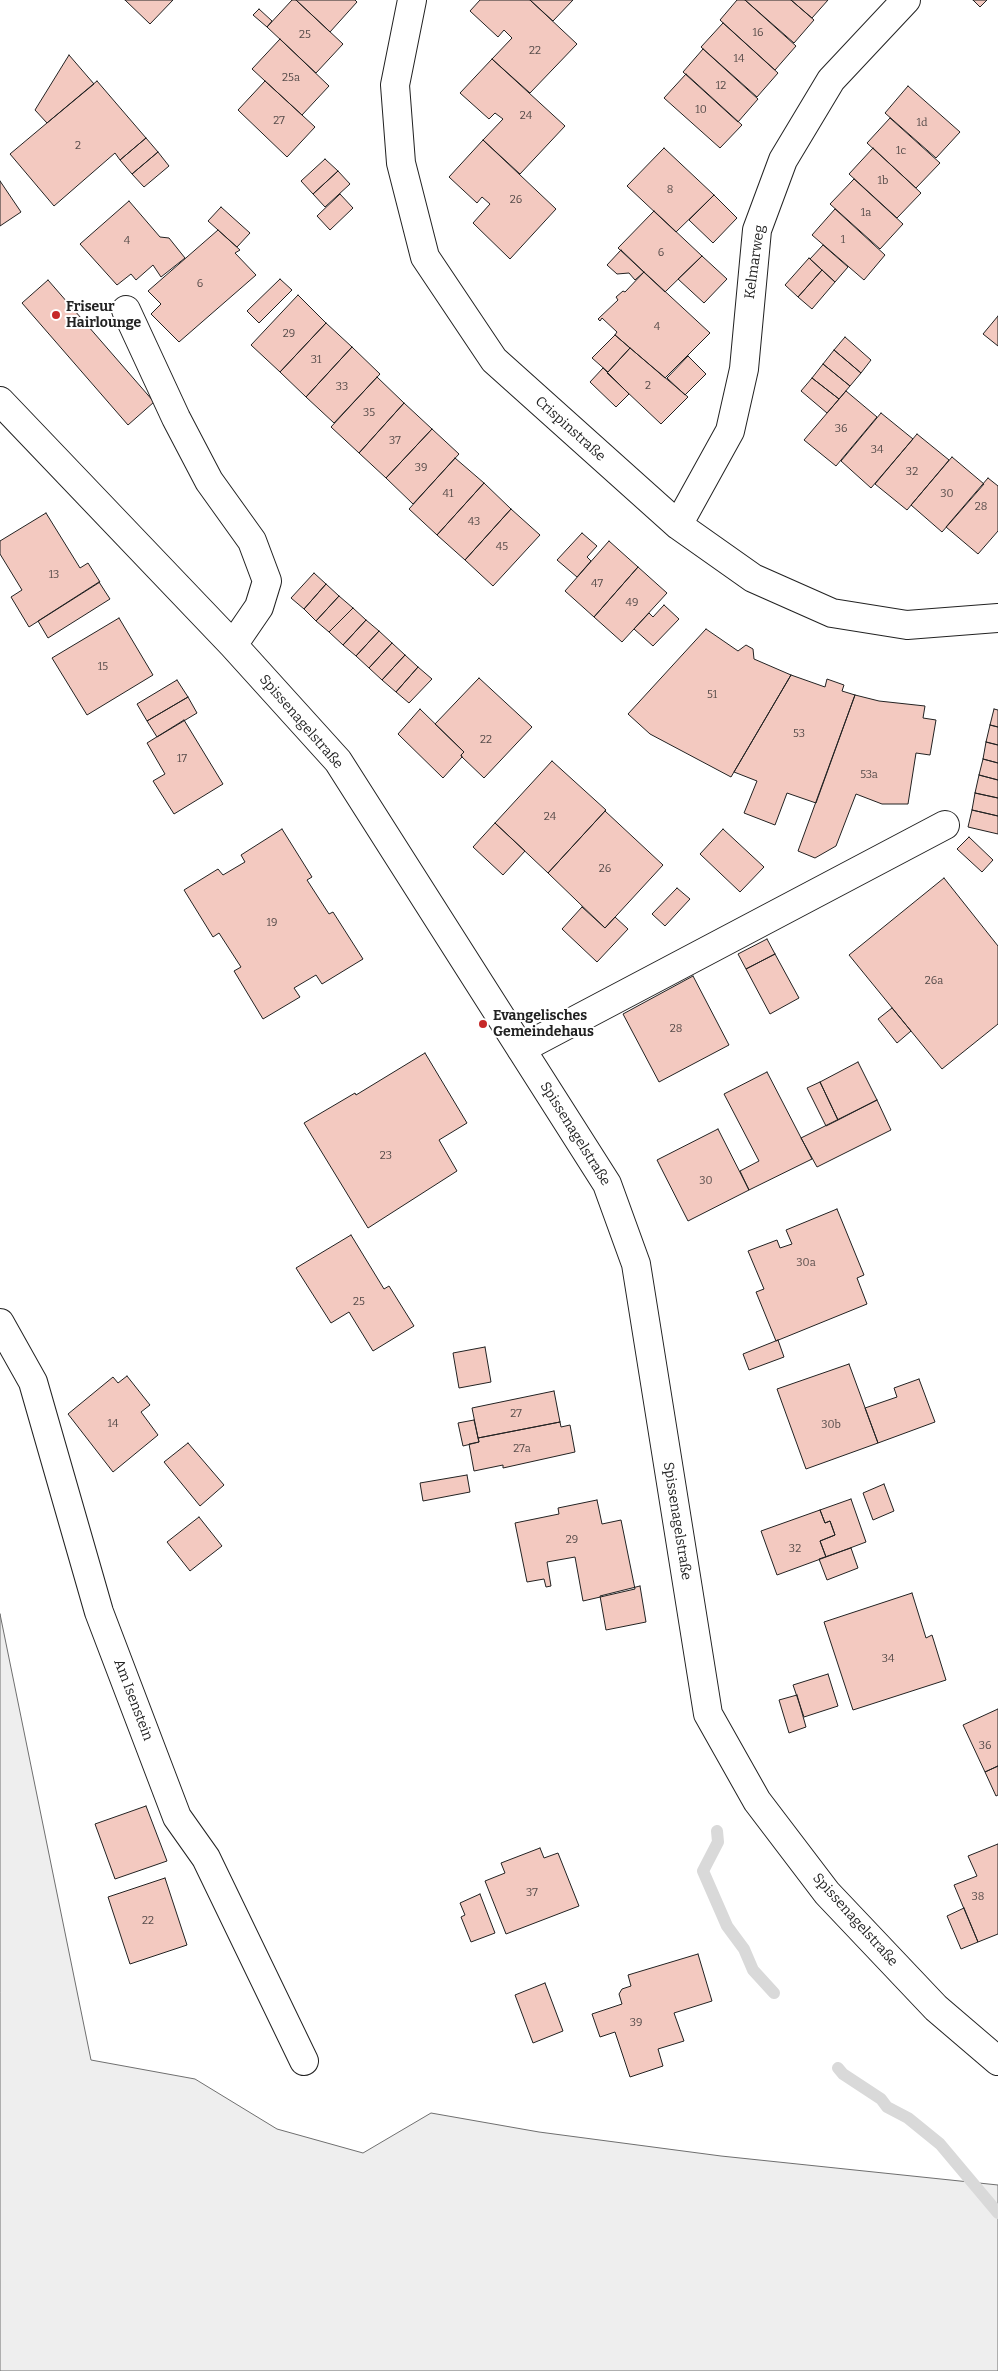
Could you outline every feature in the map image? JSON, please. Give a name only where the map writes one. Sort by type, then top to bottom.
[{"type":"street","name":"Crispinstraße","points":[[412,0],[395,85],[401,162],[425,257],[494,360],[678,525],[753,578],[832,613],[907,625],[998,618]]},
{"type":"street","name":"Kelmarweg","points":[[678,525],[730,431],[744,369],[757,230],[783,160],[832,80],[906,0]]},
{"type":"street","points":[[126,310],[176,418],[209,481],[252,541],[267,581],[259,607],[233,646]]},
{"type":"street","name":"Spissenagelstraße","points":[[0,401],[233,646],[338,761],[607,1184],[636,1264],[708,1714],[757,1801],[827,1893],[936,2008],[998,2061]]},
{"type":"street","points":[[521,1048],[945,825]]},
{"type":"street","name":"Am Isenstein","points":[[0,1323],[33,1382],[99,1612],[177,1816],[206,1858],[304,2061]]},
{"type":"shaded area","points":[[0,1614],[91,2060],[195,2079],[277,2129],[363,2153],[431,2113],[539,2132],[721,2156],[998,2185],[998,2371],[0,2371]]},
{"type":"building","points":[[125,0],[173,0],[150,24]]},
{"type":"building","points":[[292,0],[296,0],[343,44],[316,73],[267,27]]},
{"type":"building","points":[[296,0],[355,0],[357,2],[330,32]]},
{"type":"building","points":[[480,0],[530,0],[577,44],[530,93],[492,59],[512,38],[504,30],[498,37],[470,11]]},
{"type":"building","points":[[530,0],[573,0],[553,21]]},
{"type":"building","points":[[737,0],[745,0],[796,46],[775,70],[720,20]]},
{"type":"building","points":[[745,0],[791,0],[814,20],[794,43]]},
{"type":"building","points":[[791,0],[828,0],[812,18]]},
{"type":"building","points":[[973,0],[987,0],[980,7]]},
{"type":"building","points":[[259,9],[272,21],[267,27],[253,15]]},
{"type":"building","points":[[723,23],[778,73],[757,97],[701,47]]},
{"type":"building","points":[[280,39],[329,86],[302,115],[252,69]]},
{"type":"building","points":[[703,49],[758,99],[738,122],[683,72]]},
{"type":"building","points":[[69,55],[94,84],[47,123],[35,110]]},
{"type":"building","points":[[492,59],[565,126],[520,174],[483,140],[503,119],[495,113],[489,119],[460,93]]},
{"type":"building","points":[[686,74],[742,125],[720,148],[664,98]]},
{"type":"building","points":[[97,81],[146,138],[120,160],[115,153],[54,206],[10,154]]},
{"type":"building","points":[[265,81],[315,127],[287,157],[238,110]]},
{"type":"building","points":[[908,86],[960,132],[936,158],[885,113]]},
{"type":"building","points":[[890,118],[940,163],[916,188],[867,143]]},
{"type":"building","points":[[146,138],[158,152],[132,174],[120,160]]},
{"type":"building","points":[[483,140],[556,209],[510,259],[473,223],[490,204],[482,197],[477,203],[449,177]]},
{"type":"building","points":[[664,148],[714,195],[676,232],[627,186]]},
{"type":"building","points":[[873,148],[921,193],[897,218],[849,174]]},
{"type":"building","points":[[158,152],[169,166],[144,187],[132,174]]},
{"type":"building","points":[[325,159],[338,171],[313,194],[301,181]]},
{"type":"building","points":[[338,171],[350,184],[325,207],[313,194]]},
{"type":"building","points":[[854,179],[903,224],[880,249],[830,204]]},
{"type":"building","points":[[0,181],[21,212],[0,226]]},
{"type":"building","points":[[340,194],[353,208],[330,230],[317,216]]},
{"type":"building","points":[[714,195],[737,218],[713,243],[689,220]]},
{"type":"building","points":[[129,201],[160,237],[169,238],[185,258],[161,277],[153,265],[136,280],[131,274],[117,285],[80,244]]},
{"type":"building","points":[[221,207],[250,233],[237,247],[208,221]]},
{"type":"building","points":[[835,209],[885,255],[864,280],[812,235]]},
{"type":"building","points":[[654,211],[702,256],[665,292],[618,248]]},
{"type":"building","points":[[218,230],[240,250],[235,253],[256,275],[179,342],[151,314],[161,304],[148,291]]},
{"type":"building","points":[[823,245],[848,267],[835,282],[810,259]]},
{"type":"building","points":[[621,250],[644,272],[635,280],[629,273],[617,274],[607,265]]},
{"type":"building","points":[[702,256],[727,279],[704,303],[678,279]]},
{"type":"building","points":[[809,258],[822,270],[798,297],[785,285]]},
{"type":"building","points":[[822,270],[835,282],[812,309],[798,297]]},
{"type":"building","points":[[644,272],[710,333],[665,378],[615,335],[617,332],[602,318],[600,321],[598,319],[618,300],[616,297],[623,291],[625,292]]},
{"type":"building","points":[[280,279],[292,290],[259,323],[247,311]]},
{"type":"building","points":[[48,280],[154,402],[128,425],[22,303]]},
{"type":"building","points":[[298,295],[326,323],[280,372],[251,345]]},
{"type":"building","points":[[998,316],[998,346],[983,334]]},
{"type":"building","points":[[326,323],[352,347],[306,397],[280,372]]},
{"type":"building","points":[[615,335],[630,348],[608,372],[592,358]]},
{"type":"building","points":[[845,337],[871,360],[861,373],[834,350]]},
{"type":"building","points":[[352,347],[380,374],[334,423],[306,397]]},
{"type":"building","points":[[630,348],[688,397],[661,424],[607,373]]},
{"type":"building","points":[[834,350],[861,373],[850,386],[823,364]]},
{"type":"building","points":[[688,356],[706,374],[685,395],[667,378]]},
{"type":"building","points":[[823,364],[850,386],[839,399],[812,378]]},
{"type":"building","points":[[603,368],[629,394],[616,407],[590,382]]},
{"type":"building","points":[[377,377],[404,403],[359,453],[331,427]]},
{"type":"building","points":[[812,378],[839,399],[827,413],[801,391]]},
{"type":"building","points":[[846,391],[877,417],[836,466],[804,440]]},
{"type":"building","points":[[404,403],[432,429],[386,478],[359,453]]},
{"type":"building","points":[[881,413],[913,439],[871,488],[841,461]]},
{"type":"building","points":[[432,429],[459,454],[413,504],[386,478]]},
{"type":"building","points":[[917,434],[949,460],[907,510],[875,484]]},
{"type":"building","points":[[952,457],[984,484],[942,532],[911,505]]},
{"type":"building","points":[[455,458],[484,483],[437,535],[409,509]]},
{"type":"building","points":[[988,478],[998,486],[998,531],[978,554],[946,527]]},
{"type":"building","points":[[484,483],[511,509],[465,560],[437,535]]},
{"type":"building","points":[[511,509],[540,535],[493,586],[465,560]]},
{"type":"building","points":[[46,513],[80,568],[88,563],[100,582],[29,627],[11,597],[22,590],[0,554],[0,541]]},
{"type":"building","points":[[582,533],[597,546],[587,557],[591,561],[577,577],[557,560]]},
{"type":"building","points":[[609,541],[638,567],[594,617],[565,591]]},
{"type":"building","points":[[638,567],[667,593],[622,642],[594,617]]},
{"type":"building","points":[[314,573],[326,584],[304,609],[291,598]]},
{"type":"building","points":[[99,582],[110,599],[48,638],[38,621]]},
{"type":"building","points":[[326,584],[339,596],[316,621],[304,609]]},
{"type":"building","points":[[339,596],[353,608],[329,632],[316,621]]},
{"type":"building","points":[[664,605],[679,619],[653,646],[634,629],[649,613],[653,617]]},
{"type":"building","points":[[353,608],[366,620],[343,645],[329,632]]},
{"type":"building","points":[[119,618],[153,675],[87,715],[52,658]]},
{"type":"building","points":[[366,620],[379,631],[356,656],[343,645]]},
{"type":"building","points":[[706,629],[738,651],[746,645],[753,649],[754,659],[791,675],[731,777],[650,734],[628,714]]},
{"type":"building","points":[[379,631],[392,643],[369,668],[356,656]]},
{"type":"building","points":[[392,643],[405,655],[382,680],[369,668]]},
{"type":"building","points":[[405,655],[418,667],[396,692],[382,680]]},
{"type":"building","points":[[418,667],[432,679],[409,703],[396,692]]},
{"type":"building","points":[[791,675],[825,687],[827,679],[844,685],[842,691],[855,695],[816,803],[787,793],[775,825],[744,813],[757,781],[734,772]]},
{"type":"building","points":[[479,678],[532,727],[484,778],[462,757],[461,755],[464,752],[435,724]]},
{"type":"building","points":[[177,680],[188,697],[147,721],[137,704]]},
{"type":"building","points":[[855,695],[879,701],[925,706],[923,718],[936,720],[930,755],[916,753],[908,804],[882,804],[856,794],[836,846],[815,858],[798,851]]},
{"type":"building","points":[[188,697],[197,713],[157,737],[147,721]]},
{"type":"building","points":[[420,709],[464,752],[461,755],[462,757],[443,778],[398,734]]},
{"type":"building","points":[[994,709],[998,710],[998,727],[990,725]]},
{"type":"building","points":[[184,720],[223,784],[174,814],[153,781],[165,774],[147,743]]},
{"type":"building","points":[[990,725],[998,727],[998,745],[986,742]]},
{"type":"building","points":[[986,742],[998,745],[998,763],[983,759]]},
{"type":"building","points":[[983,759],[998,763],[998,780],[979,775]]},
{"type":"building","points":[[552,761],[606,810],[548,873],[495,823]]},
{"type":"building","points":[[979,775],[998,780],[998,798],[975,793]]},
{"type":"building","points":[[975,793],[998,798],[998,816],[972,810]]},
{"type":"building","points":[[972,810],[998,816],[998,834],[968,827]]},
{"type":"building","points":[[605,811],[663,865],[605,928],[548,873]]},
{"type":"building","points":[[495,823],[525,851],[503,875],[473,847]]},
{"type":"building","points":[[282,829],[312,877],[307,880],[329,914],[333,912],[363,959],[322,984],[316,975],[294,988],[300,997],[263,1019],[234,971],[241,967],[219,933],[213,937],[184,890],[218,869],[223,875],[245,862],[241,855]]},
{"type":"building","points":[[723,829],[764,867],[740,892],[700,854]]},
{"type":"building","points":[[969,837],[993,860],[982,872],[957,849]]},
{"type":"building","points":[[944,878],[998,946],[998,1024],[942,1069],[849,955]]},
{"type":"building","points":[[677,888],[690,899],[665,926],[652,914]]},
{"type":"building","points":[[582,907],[605,928],[615,917],[628,929],[597,962],[562,929]]},
{"type":"building","points":[[767,939],[775,954],[746,969],[738,954]]},
{"type":"building","points":[[775,954],[799,998],[770,1014],[746,969]]},
{"type":"building","points":[[693,976],[729,1045],[659,1082],[623,1014]]},
{"type":"building","points":[[892,1008],[911,1031],[897,1043],[878,1019]]},
{"type":"building","points":[[425,1053],[467,1123],[439,1140],[457,1171],[368,1228],[304,1123],[355,1093],[356,1095]]},
{"type":"building","points":[[858,1062],[877,1100],[838,1120],[820,1082]]},
{"type":"building","points":[[767,1072],[812,1159],[749,1190],[740,1171],[759,1161],[724,1094]]},
{"type":"building","points":[[820,1082],[838,1120],[826,1126],[807,1088]]},
{"type":"building","points":[[877,1100],[891,1130],[817,1167],[801,1138]]},
{"type":"building","points":[[718,1129],[749,1190],[688,1221],[657,1160]]},
{"type":"building","points":[[837,1209],[864,1275],[857,1278],[867,1304],[776,1341],[756,1292],[764,1289],[748,1251],[777,1240],[780,1248],[792,1244],[786,1230]]},
{"type":"building","points":[[351,1235],[384,1289],[389,1286],[414,1326],[373,1351],[349,1312],[331,1323],[296,1268]]},
{"type":"building","points":[[778,1340],[784,1357],[749,1370],[743,1354]]},
{"type":"building","points":[[485,1347],[491,1382],[459,1388],[453,1353]]},
{"type":"building","points":[[849,1364],[878,1443],[806,1469],[777,1389]]},
{"type":"building","points":[[127,1376],[150,1405],[141,1412],[158,1435],[113,1472],[68,1414],[113,1377],[118,1383]]},
{"type":"building","points":[[919,1379],[935,1422],[878,1443],[865,1408],[897,1397],[894,1388]]},
{"type":"building","points":[[554,1391],[560,1422],[478,1438],[472,1408]]},
{"type":"building","points":[[474,1420],[479,1442],[463,1446],[458,1423]]},
{"type":"building","points":[[560,1422],[561,1427],[570,1425],[575,1452],[503,1468],[503,1465],[474,1471],[469,1444],[479,1442],[478,1438]]},
{"type":"building","points":[[188,1443],[224,1485],[200,1506],[164,1462]]},
{"type":"building","points":[[467,1475],[470,1492],[423,1501],[420,1483]]},
{"type":"building","points":[[884,1484],[894,1511],[873,1520],[863,1493]]},
{"type":"building","points":[[851,1499],[866,1542],[826,1557],[820,1541],[835,1535],[830,1521],[825,1523],[820,1510]]},
{"type":"building","points":[[597,1500],[602,1524],[621,1520],[635,1589],[583,1601],[575,1557],[547,1562],[551,1586],[546,1587],[544,1579],[527,1582],[515,1523],[559,1514],[558,1508]]},
{"type":"building","points":[[820,1510],[825,1523],[830,1521],[835,1535],[820,1541],[826,1557],[777,1575],[761,1531]]},
{"type":"building","points":[[199,1517],[222,1546],[190,1571],[167,1542]]},
{"type":"building","points":[[851,1548],[858,1568],[827,1580],[819,1559]]},
{"type":"building","points":[[640,1586],[646,1622],[606,1630],[600,1596]]},
{"type":"building","points":[[912,1593],[926,1638],[932,1635],[946,1680],[853,1710],[824,1622]]},
{"type":"building","points":[[828,1674],[838,1706],[804,1717],[793,1685]]},
{"type":"building","points":[[797,1695],[806,1727],[789,1733],[779,1700]]},
{"type":"building","points":[[998,1709],[998,1766],[985,1772],[963,1725]]},
{"type":"building","points":[[998,1766],[998,1795],[996,1796],[985,1772]]},
{"type":"building","points":[[146,1806],[167,1861],[115,1879],[95,1824]]},
{"type":"building","points":[[998,1844],[998,1934],[978,1942],[954,1885],[977,1876],[968,1856]]},
{"type":"building","points":[[540,1848],[544,1858],[558,1853],[579,1906],[506,1934],[485,1881],[505,1873],[501,1863]]},
{"type":"building","points":[[165,1878],[187,1945],[130,1964],[108,1897]]},
{"type":"building","points":[[480,1894],[495,1933],[471,1942],[461,1917],[465,1915],[460,1903]]},
{"type":"building","points":[[964,1908],[978,1942],[961,1949],[947,1916]]},
{"type":"building","points":[[698,1954],[712,2001],[674,2013],[684,2041],[658,2049],[663,2066],[630,2077],[615,2032],[600,2037],[592,2014],[622,2004],[619,1994],[622,1989],[631,1986],[628,1975]]},
{"type":"building","points":[[545,1983],[563,2031],[533,2043],[515,1995]]},
{"type":"waterway","points":[[717,1831],[718,1842],[703,1871],[727,1926],[744,1949],[753,1970],[774,1993]]},
{"type":"waterway","points":[[838,2068],[843,2074],[881,2099],[887,2107],[908,2118],[940,2144],[998,2213]]},
{"type":"place","name":"Friseur Hairlounge","points":[[56,315]]},
{"type":"place","name":"Evangelisches Gemeindehaus","points":[[483,1024]]}]
